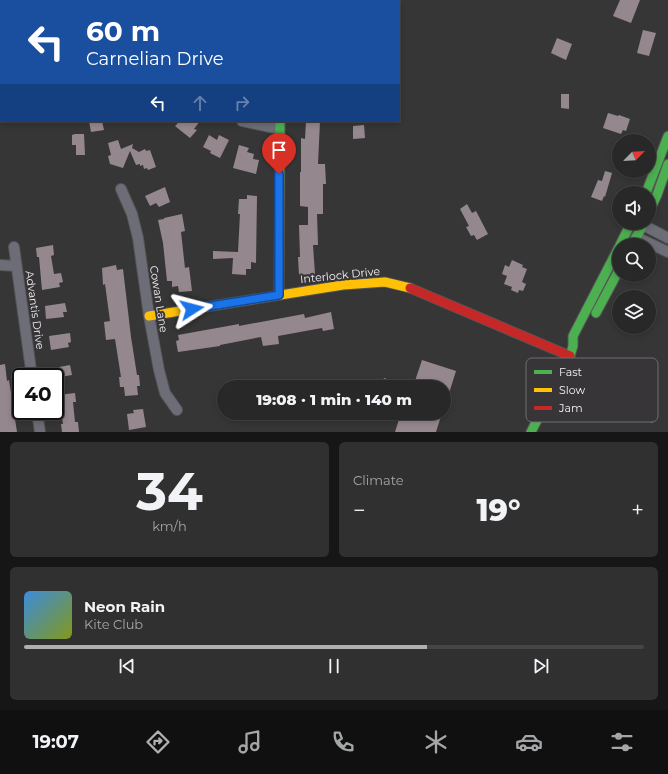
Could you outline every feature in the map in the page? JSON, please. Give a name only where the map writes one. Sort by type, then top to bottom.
[{"type":"street","points":[[251,122],[279,125],[279,295]]},
{"type":"street","points":[[649,186],[668,136]]},
{"type":"street","points":[[656,197],[668,163]]},
{"type":"street","name":"Cowan Lane","points":[[121,189],[132,214],[138,238],[149,316],[159,370],[165,393],[177,410]]},
{"type":"street","points":[[654,230],[668,238]]},
{"type":"street","name":"Advantis Drive","points":[[14,247],[31,368]]},
{"type":"street","points":[[656,248],[668,252]]},
{"type":"street","points":[[570,356],[573,346],[573,336],[612,260]]},
{"type":"street","points":[[0,265],[16,266]]},
{"type":"street","name":"Interlock Drive","points":[[149,316],[343,285],[385,282],[415,289],[570,356]]},
{"type":"street","points":[[590,324],[613,282]]},
{"type":"street","points":[[573,346],[583,338]]},
{"type":"street","points":[[38,420],[40,432]]},
{"type":"street","points":[[531,432],[536,422]]},
{"type":"building","points":[[620,0],[640,0],[631,23],[613,16]]},
{"type":"building","points":[[643,30],[656,33],[649,56],[637,53]]},
{"type":"building","points":[[557,38],[572,44],[566,60],[551,53]]},
{"type":"building","points":[[561,94],[569,94],[569,109],[561,108]]},
{"type":"building","points":[[608,113],[630,119],[626,131],[623,130],[621,134],[603,128]]},
{"type":"building","points":[[89,122],[102,122],[104,130],[91,132]]},
{"type":"building","points":[[179,122],[199,122],[194,129],[197,130],[190,138],[175,126]]},
{"type":"building","points":[[306,122],[320,122],[318,164],[325,164],[326,184],[323,184],[323,214],[317,214],[318,245],[313,245],[315,274],[299,275],[299,225],[308,225],[308,207],[300,206],[301,138],[305,139]]},
{"type":"building","points":[[364,125],[365,138],[353,139],[353,126]]},
{"type":"building","points":[[84,134],[85,155],[76,155],[76,145],[72,145],[72,135]]},
{"type":"building","points":[[209,135],[217,140],[219,135],[229,140],[220,158],[210,153],[211,151],[203,147]]},
{"type":"building","points":[[118,140],[121,149],[133,144],[132,148],[139,152],[145,149],[146,151],[150,150],[156,167],[148,170],[147,168],[144,169],[143,165],[136,165],[130,151],[123,168],[110,164],[108,156],[111,155],[108,143]]},
{"type":"building","points":[[239,145],[249,148],[247,152],[254,154],[253,159],[259,160],[256,174],[233,168]]},
{"type":"building","points":[[605,171],[612,173],[605,197],[604,196],[602,201],[591,197],[598,180],[602,181]]},
{"type":"building","points":[[165,187],[170,202],[159,207],[156,203],[150,206],[145,196]]},
{"type":"building","points":[[247,195],[257,196],[256,263],[251,262],[251,269],[246,269],[246,275],[232,274],[233,258],[213,259],[213,251],[238,252],[240,214],[238,214],[239,199],[247,199]]},
{"type":"building","points":[[467,204],[472,213],[476,211],[488,234],[477,240],[474,235],[471,236],[466,227],[469,226],[460,209]]},
{"type":"building","points":[[182,214],[185,231],[181,232],[185,268],[189,267],[192,291],[179,292],[178,286],[172,287],[172,281],[167,281],[163,243],[158,220]]},
{"type":"building","points":[[53,245],[54,255],[51,256],[54,274],[61,273],[63,282],[59,283],[60,287],[42,290],[39,257],[37,257],[36,248]]},
{"type":"building","points":[[512,260],[523,265],[522,267],[527,269],[522,282],[526,284],[523,291],[519,290],[518,293],[511,290],[512,287],[504,284],[507,276],[502,274],[505,265],[509,267]]},
{"type":"building","points":[[116,265],[117,270],[123,269],[131,337],[137,375],[139,375],[140,386],[137,386],[138,395],[125,396],[124,387],[120,387],[119,377],[121,377],[115,339],[106,340],[104,322],[110,321],[105,284],[103,285],[102,268]]},
{"type":"building","points":[[65,303],[67,312],[63,312],[64,317],[46,319],[45,306]]},
{"type":"building","points":[[331,312],[334,329],[323,331],[322,328],[278,336],[279,344],[263,346],[261,337],[220,346],[178,352],[176,341],[179,340],[178,335],[304,314],[305,318]]},
{"type":"building","points":[[70,333],[71,342],[68,343],[69,347],[51,350],[49,336]]},
{"type":"building","points":[[422,360],[456,371],[451,387],[451,380],[415,380]]},
{"type":"building","points":[[5,364],[7,381],[9,380],[12,400],[12,420],[15,420],[17,432],[0,432],[0,365]]},
{"type":"building","points":[[70,365],[72,375],[64,376],[64,368],[54,368]]},
{"type":"building","points":[[75,393],[76,402],[73,402],[75,422],[78,422],[79,432],[62,432],[61,424],[63,424],[62,420],[64,420],[64,394]]},
{"type":"building","points":[[143,409],[146,427],[129,430],[127,414],[134,413],[133,410]]},
{"type":"building","points":[[399,420],[440,420],[436,432],[395,432]]},
{"type":"traffic: fast","points":[[279,295],[280,122]]},
{"type":"traffic: fast","points":[[649,186],[668,136]]},
{"type":"traffic: fast","points":[[656,197],[668,164]]},
{"type":"traffic: fast","points":[[624,238],[628,230]]},
{"type":"traffic: fast","points":[[636,238],[640,230]]},
{"type":"traffic: fast","points":[[569,358],[573,346],[573,336],[612,261]]},
{"type":"traffic: fast","points":[[596,313],[613,282]]},
{"type":"traffic: fast","points":[[531,432],[536,422]]},
{"type":"traffic: slow","points":[[149,316],[343,285],[385,282],[410,288]]},
{"type":"traffic: jam","points":[[410,288],[570,356]]},
{"type":"route","points":[[192,309],[279,295],[279,174]]}]
